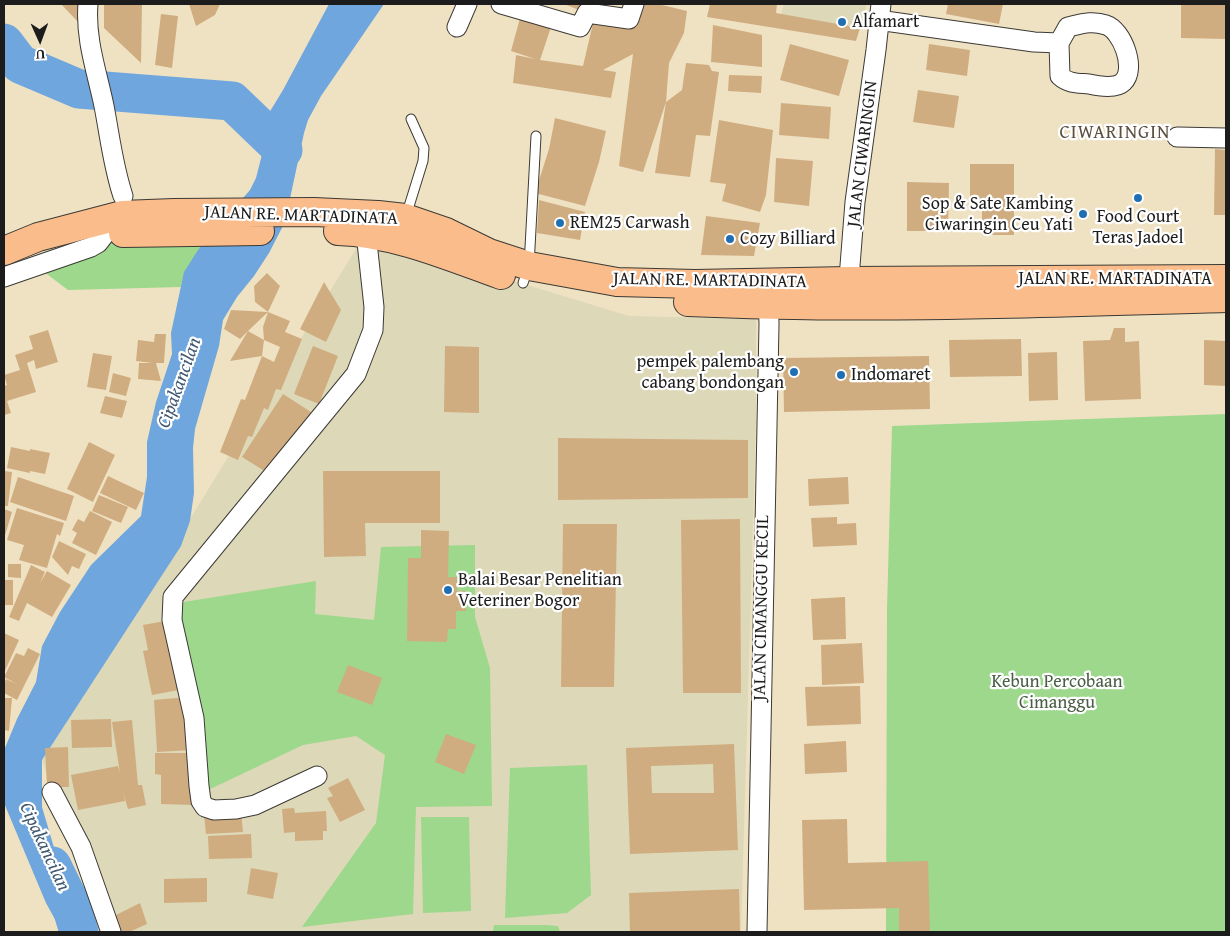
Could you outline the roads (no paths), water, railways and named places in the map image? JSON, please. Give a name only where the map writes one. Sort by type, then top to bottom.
[{"type":"main road","name":"JALAN RE. MARTADINATA","points":[[40,243],[103,227],[130,214],[174,222],[318,221],[378,215],[405,218],[446,232],[489,252],[526,275],[617,282],[677,284],[768,294],[848,293],[1226,279]]},
{"type":"main road","points":[[318,221],[526,275]]},
{"type":"main road","points":[[4,251],[40,243]]},
{"type":"main road","points":[[4,265],[40,243]]},
{"type":"main road","name":"JALAN RE. MARTADINATA","points":[[848,293],[1003,304],[1226,298]]},
{"type":"street","points":[[88,4],[90,48],[105,109],[114,167],[130,214]]},
{"type":"street","points":[[457,27],[467,4]]},
{"type":"street","points":[[501,4],[580,27],[587,13],[629,19],[634,4]]},
{"type":"street","points":[[880,12],[1034,42],[1059,43]]},
{"type":"street","name":"JALAN CIWARINGIN","points":[[848,293],[854,202],[880,12]]},
{"type":"street","points":[[1177,137],[1226,138]]},
{"type":"street","points":[[4,240],[51,222],[78,216],[87,216],[103,227],[98,243],[91,247],[4,277]]},
{"type":"street","points":[[317,776],[254,805],[236,809],[214,810],[205,807],[201,801],[199,786],[194,718],[172,620],[173,596],[356,374],[373,330],[374,307],[366,232]]},
{"type":"street","name":"JALAN CIMANGGU KECIL","points":[[756,932],[769,324],[768,294]]},
{"type":"street","points":[[52,792],[80,846],[110,932]]},
{"type":"lane","points":[[405,218],[423,161],[424,148],[411,119]]},
{"type":"lane","points":[[526,275],[536,136]]},
{"type":"water","points":[[329,4],[384,4],[321,96],[308,120],[285,222],[269,253],[223,320],[219,346],[195,429],[193,448],[194,493],[190,521],[181,546],[42,760],[42,807],[79,932],[62,932],[46,903],[4,803],[5,748],[36,682],[42,646],[60,612],[91,565],[141,516],[147,477],[147,442],[156,402],[172,354],[171,333],[184,272],[198,250],[250,190],[256,178],[266,139],[269,113]]},
{"type":"waterway","points":[[4,43],[20,64],[79,89],[232,101],[283,150]]},
{"type":"waterway","name":"Cipakancilan","points":[[52,866],[71,905],[79,932]]},
{"type":"place","name":"Alfamart","points":[[842,22]]},
{"type":"place","name":"Food Court Teras Jadoel","points":[[1138,198]]},
{"type":"place","name":"Sop & Sate Kambing Ciwaringin Ceu Yati","points":[[1083,214]]},
{"type":"place","name":"REM25 Carwash","points":[[560,223]]},
{"type":"place","name":"Cozy Billiard","points":[[730,239]]},
{"type":"place","name":"pempek palembang cabang bondongan","points":[[794,372]]},
{"type":"place","name":"Indomaret","points":[[841,375]]},
{"type":"place","name":"Balai Besar Penelitian Veteriner Bogor","points":[[448,590]]},
{"type":"district","name":"CIWARINGIN","points":[[1115,133]]},
{"type":"park label","name":"Kebun Percobaan Cimanggu","points":[[1057,692]]}]
